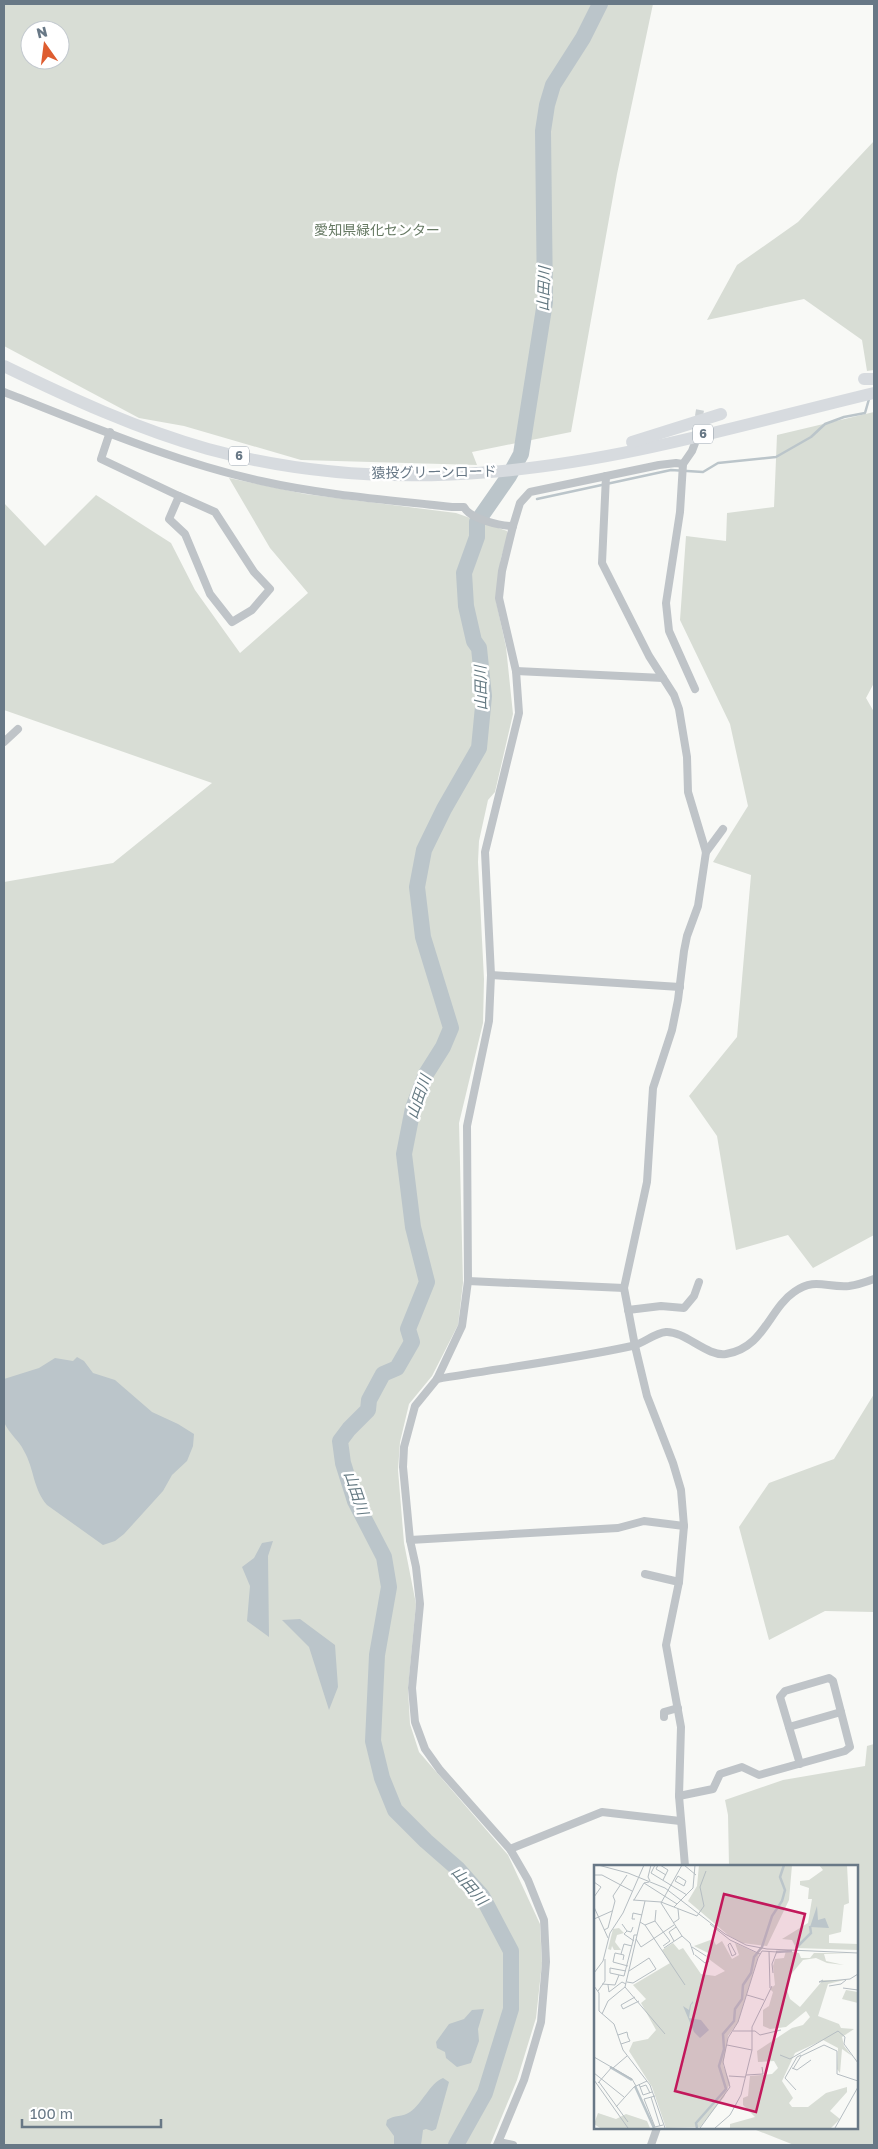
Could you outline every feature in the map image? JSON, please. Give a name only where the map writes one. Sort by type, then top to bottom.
[{"type":"main road","name":"猿投グリーンロード","points":[[4,366],[54,392],[158,433],[208,449],[273,464],[351,474],[390,476],[491,472],[573,461],[722,430],[874,393]]},
{"type":"main road","points":[[722,430],[874,401]]},
{"type":"main road","points":[[573,461],[721,414]]},
{"type":"street","points":[[4,392],[178,458],[261,481],[352,495],[452,507],[464,506],[472,515],[503,526],[513,526]]},
{"type":"street","points":[[110,432],[100,459],[215,512],[254,572],[270,589],[252,610],[232,622],[210,594],[185,534],[169,520],[179,496]]},
{"type":"street","points":[[694,443],[692,451],[683,464],[680,512],[666,603],[670,631],[695,689]]},
{"type":"street","points":[[513,2145],[498,2143],[524,2080],[541,2022],[546,1962],[544,1920],[528,1880],[510,1849],[440,1770],[425,1749],[415,1722],[412,1688],[420,1604],[416,1567],[410,1540],[403,1467],[404,1447],[415,1406],[437,1380],[462,1326],[468,1281],[467,1126],[489,1021],[491,975],[485,852],[519,713],[516,671],[499,598],[502,571],[513,526],[520,503],[530,492],[659,465],[683,464]]},
{"type":"street","points":[[606,476],[602,563],[648,656],[674,696],[683,724],[687,757],[688,792],[706,852],[698,906],[686,936],[680,987],[672,1030],[653,1088],[647,1182],[624,1288],[634,1346],[647,1396],[678,1477],[684,1526],[679,1582],[666,1645],[682,1739],[679,1796],[685,1865]]},
{"type":"street","points":[[516,671],[663,678]]},
{"type":"street","points":[[4,742],[18,728]]},
{"type":"street","points":[[706,852],[723,828]]},
{"type":"street","points":[[491,975],[680,987]]},
{"type":"street","points":[[437,1380],[634,1346],[666,1332],[676,1333],[725,1354],[745,1347],[759,1335],[792,1293],[808,1284],[815,1282],[849,1286],[874,1279]]},
{"type":"street","points":[[468,1281],[624,1288]]},
{"type":"street","points":[[628,1310],[661,1306],[684,1308],[694,1296],[699,1282]]},
{"type":"street","points":[[410,1540],[618,1528],[644,1521],[684,1526]]},
{"type":"street","points":[[645,1574],[679,1582]]},
{"type":"street","points":[[679,1796],[714,1789],[720,1774],[742,1767],[759,1775],[800,1764],[845,1751],[850,1747],[833,1681],[829,1678],[785,1691],[780,1697],[800,1764]]},
{"type":"street","points":[[664,1717],[664,1712],[678,1708]]},
{"type":"street","points":[[789,1727],[841,1712]]},
{"type":"street","points":[[510,1849],[602,1812],[680,1821]]},
{"type":"street","points":[[652,2145],[657,2129]]},
{"type":"green space","name":"愛知県緑化センター","points":[[4,4],[653,4],[617,174],[571,432],[472,452],[477,465],[301,460],[184,426],[139,418],[4,346]]},
{"type":"green space","points":[[874,141],[874,370],[867,371],[862,340],[804,299],[707,320],[737,265],[798,222]]},
{"type":"green space","points":[[874,412],[874,683],[866,698],[874,712],[874,1235],[813,1268],[788,1235],[736,1250],[717,1136],[689,1096],[737,1037],[751,875],[713,862],[748,806],[730,724],[680,620],[686,536],[726,541],[727,513],[774,507],[777,435]]},
{"type":"green space","points":[[229,478],[305,494],[456,513],[507,531],[508,535],[501,558],[496,601],[506,647],[513,714],[495,792],[488,800],[479,841],[478,862],[484,979],[483,1023],[459,1123],[463,1283],[458,1325],[432,1376],[409,1404],[400,1442],[398,1470],[404,1543],[416,1604],[408,1689],[410,1724],[419,1752],[508,1855],[540,1924],[542,1963],[536,2018],[517,2080],[490,2145],[4,2145],[4,882],[113,863],[212,783],[4,710],[4,503],[45,546],[96,495],[171,543],[195,590],[240,653],[308,593],[270,548]]},
{"type":"green space","points":[[874,1394],[874,1612],[825,1611],[769,1640],[739,1527],[769,1483],[834,1459]]},
{"type":"green space","points":[[874,1744],[874,2145],[794,2145],[754,2129],[858,2129],[858,1865],[729,1865],[728,1815],[725,1800],[783,1780],[865,1766],[867,1746]]},
{"type":"shaded area","points":[[77,1357],[84,1361],[93,1373],[115,1380],[152,1412],[194,1434],[193,1446],[187,1461],[172,1475],[163,1491],[124,1534],[115,1541],[103,1545],[47,1505],[42,1499],[24,1451],[11,1434],[3,1418],[4,1379],[39,1368],[55,1358],[73,1361]]},
{"type":"shaded area","points":[[273,1541],[268,1556],[269,1637],[247,1621],[250,1586],[242,1567],[254,1558],[262,1543]]},
{"type":"shaded area","points":[[300,1619],[335,1645],[338,1687],[329,1710],[309,1647],[282,1620]]},
{"type":"shaded area","points":[[484,2009],[478,2029],[479,2041],[471,2063],[457,2067],[446,2058],[445,2052],[437,2048],[436,2042],[449,2024],[464,2019],[472,2010]]},
{"type":"shaded area","points":[[443,2078],[449,2082],[436,2129],[432,2131],[423,2130],[421,2145],[394,2145],[394,2136],[386,2125],[387,2120],[410,2112],[434,2085]]},
{"type":"waterway","name":"山田川","points":[[456,2145],[485,2093],[511,2009],[511,1951],[482,1896],[458,1869],[395,1810],[382,1778],[373,1741],[377,1655],[389,1587],[384,1557],[355,1501],[343,1463],[340,1441],[368,1410],[369,1400],[383,1374],[397,1368],[412,1342],[408,1329],[427,1282],[413,1227],[404,1154],[413,1108],[426,1074],[443,1047],[451,1028],[423,937],[417,887],[424,850],[444,809],[479,748],[484,696],[479,648],[474,641],[466,606],[464,573],[477,537],[477,522],[509,476],[521,454],[545,302],[543,131],[547,105],[553,85],[583,38],[600,4]]},
{"type":"waterway","points":[[537,499],[671,470],[703,472],[718,463],[776,457],[811,437],[825,424],[844,417],[865,413],[869,399]]},
{"type":"tunnel","points":[[695,440],[700,410]]}]
